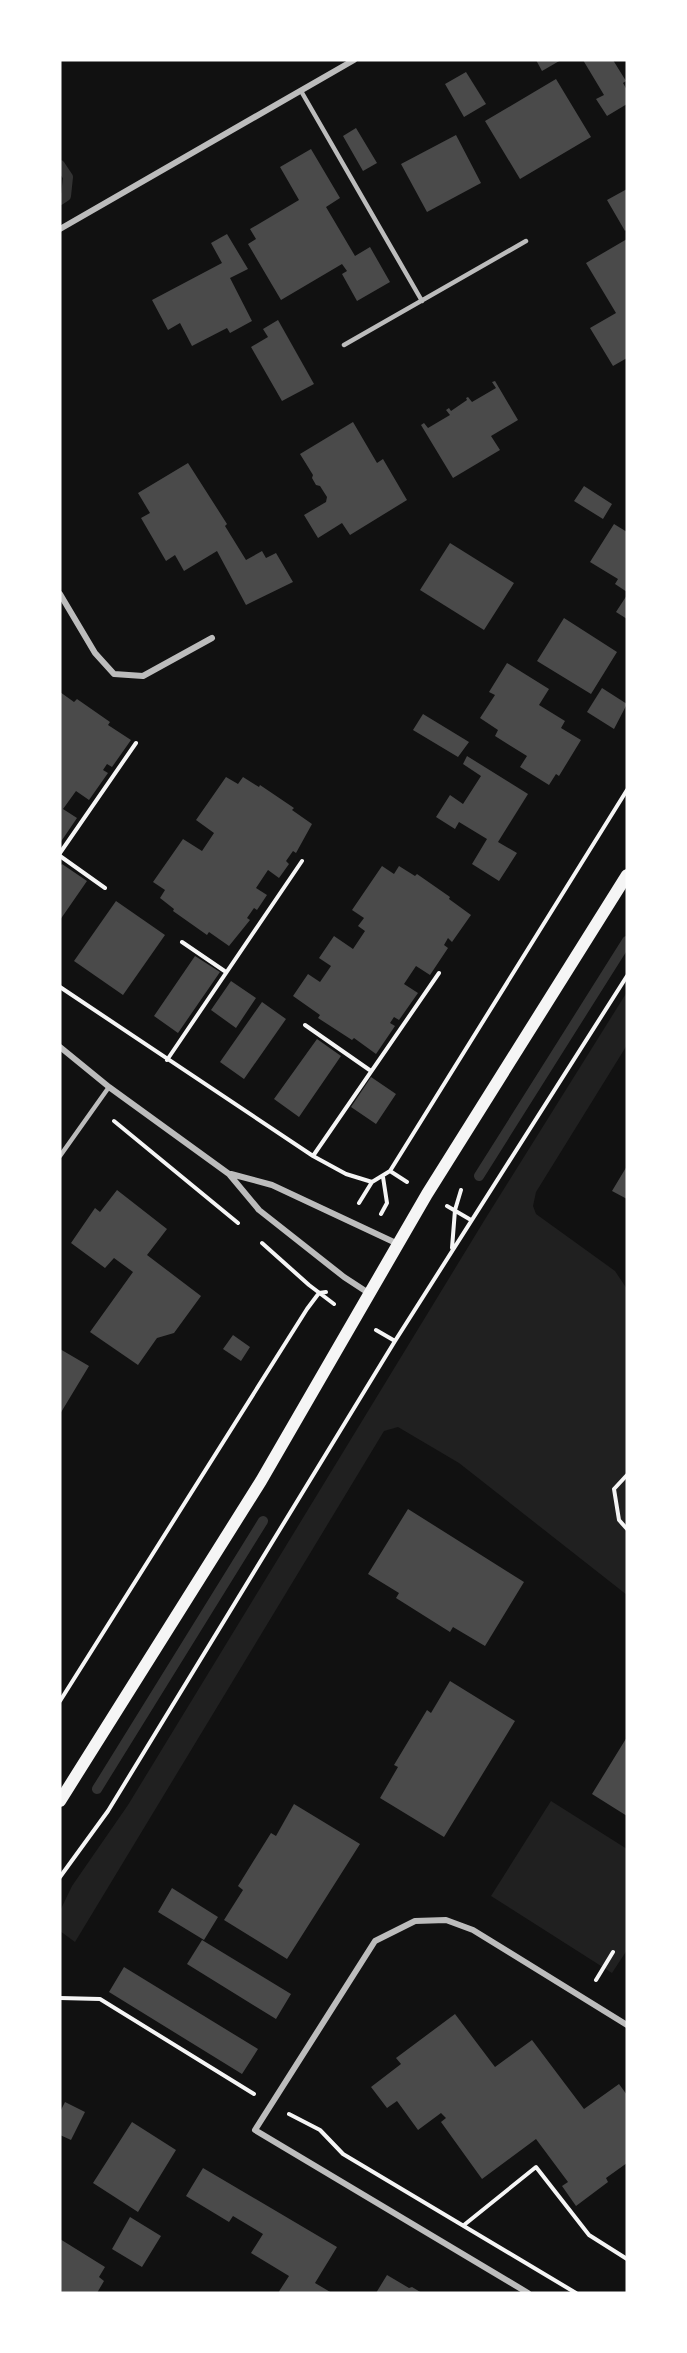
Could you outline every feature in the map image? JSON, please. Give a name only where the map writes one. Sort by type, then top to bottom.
[{"type":"main road","points":[[60,1801],[261,1480],[427,1194],[627,875]]},
{"type":"street","points":[[60,229],[354,60]]},
{"type":"street","points":[[60,594],[95,653],[114,674],[143,676],[212,638]]},
{"type":"street","points":[[60,1047],[109,1088],[229,1174],[259,1210],[344,1277],[371,1294]]},
{"type":"street","points":[[229,1174],[272,1185],[399,1244]]},
{"type":"street","points":[[528,2293],[255,2130],[375,1941],[415,1921],[446,1920],[474,1930],[627,2025]]},
{"type":"lane","points":[[301,91],[422,301]]},
{"type":"lane","points":[[344,345],[526,241]]},
{"type":"lane","points":[[60,1156],[109,1088]]},
{"type":"path","points":[[105,888],[60,854],[136,743]]},
{"type":"path","points":[[359,1204],[372,1182],[390,1171],[627,790]]},
{"type":"path","points":[[166,1060],[302,861]]},
{"type":"path","points":[[182,942],[226,972]]},
{"type":"path","points":[[313,1156],[439,973]]},
{"type":"path","points":[[60,1877],[108,1811],[394,1341],[627,976]]},
{"type":"path","points":[[60,987],[166,1060],[313,1156],[346,1174],[372,1182]]},
{"type":"path","points":[[304,1025],[371,1071]]},
{"type":"path","points":[[96,1107],[239,1223]]},
{"type":"path","points":[[390,1171],[408,1183]]},
{"type":"path","points":[[383,1177],[387,1203]]},
{"type":"path","points":[[445,1206],[471,1220]]},
{"type":"path","points":[[256,1239],[330,1301]]},
{"type":"path","points":[[60,1701],[318,1293]]},
{"type":"path","points":[[381,1333],[394,1341]]},
{"type":"path","points":[[627,1475],[614,1489],[619,1520],[627,1529]]},
{"type":"path","points":[[585,1999],[613,1952]]},
{"type":"path","points":[[60,1998],[100,1998],[270,2104],[321,2130],[343,2154],[576,2293]]},
{"type":"path","points":[[464,2225],[536,2167],[589,2235],[627,2259]]},
{"type":"shaded area","points":[[627,992],[627,1045],[536,1192],[533,1206],[536,1214],[615,1271],[627,1289],[627,1595],[459,1463],[398,1427],[384,1431],[75,1942],[60,1931],[60,1911],[72,1886],[128,1805],[487,1216]]},
{"type":"shaded area","points":[[551,1801],[627,1849],[627,1950],[612,1973],[491,1896]]},
{"type":"building","points":[[536,60],[561,60],[542,71]]},
{"type":"building","points":[[583,60],[613,60],[626,81],[623,83],[627,90],[627,104],[607,116],[596,99],[604,95]]},
{"type":"building","points":[[466,72],[486,104],[464,117],[445,84]]},
{"type":"building","points":[[556,79],[591,137],[520,179],[485,121]]},
{"type":"building","points":[[356,128],[377,163],[363,171],[343,136]]},
{"type":"building","points":[[456,135],[481,183],[427,212],[401,164]]},
{"type":"building","points":[[311,149],[340,198],[326,207],[355,256],[370,247],[390,282],[357,301],[342,274],[347,271],[342,264],[281,300],[248,244],[256,239],[250,229],[299,200],[280,167]]},
{"type":"building","points":[[627,189],[627,229],[625,231],[607,200]]},
{"type":"building","points":[[227,234],[248,269],[230,278],[252,321],[230,333],[227,328],[192,346],[180,323],[168,330],[152,300],[222,263],[211,243]]},
{"type":"building","points":[[627,239],[627,358],[613,366],[590,328],[616,313],[586,263]]},
{"type":"building","points":[[278,320],[314,384],[282,401],[251,347],[268,337],[263,329]]},
{"type":"building","points":[[495,381],[518,420],[491,436],[500,450],[453,478],[421,425],[424,423],[428,428],[450,415],[446,410],[449,408],[451,411],[467,400],[466,398],[468,397],[472,402],[496,388],[492,382]]},
{"type":"building","points":[[353,422],[377,463],[383,459],[407,500],[350,535],[342,523],[318,538],[304,515],[326,502],[327,497],[320,486],[316,485],[312,478],[313,475],[300,454]]},
{"type":"building","points":[[188,463],[227,524],[225,526],[246,560],[262,551],[266,558],[276,553],[293,582],[246,605],[217,551],[184,571],[175,555],[166,561],[141,518],[150,513],[138,493]]},
{"type":"building","points":[[584,486],[612,504],[603,519],[574,501]]},
{"type":"building","points":[[614,524],[627,532],[627,592],[615,584],[618,579],[590,562]]},
{"type":"building","points":[[450,543],[514,583],[484,630],[420,590]]},
{"type":"building","points":[[627,595],[627,619],[616,612]]},
{"type":"building","points":[[564,618],[617,652],[591,694],[537,661]]},
{"type":"building","points":[[507,663],[549,689],[539,705],[565,721],[561,728],[581,740],[559,776],[556,774],[549,785],[520,767],[527,756],[495,736],[498,730],[480,718],[495,695],[489,692]]},
{"type":"building","points":[[602,688],[627,704],[614,729],[587,712]]},
{"type":"building","points":[[60,692],[74,702],[77,699],[110,722],[108,725],[131,740],[112,767],[107,764],[103,770],[108,773],[89,800],[76,791],[63,809],[77,818],[60,843]]},
{"type":"building","points":[[423,714],[469,742],[458,757],[413,730]]},
{"type":"building","points":[[467,756],[528,794],[498,842],[517,853],[499,881],[472,864],[487,839],[459,822],[455,829],[436,817],[450,795],[463,804],[481,776],[463,764]]},
{"type":"building","points":[[226,777],[238,784],[243,777],[259,787],[260,785],[294,808],[292,810],[312,824],[296,853],[293,851],[286,861],[289,864],[279,878],[268,870],[256,888],[267,895],[257,910],[254,908],[247,918],[250,920],[229,946],[209,932],[207,935],[173,911],[174,909],[160,898],[165,890],[153,882],[183,839],[202,851],[214,833],[196,820]]},
{"type":"building","points":[[62,864],[87,881],[60,920],[60,867]]},
{"type":"building","points":[[382,866],[394,874],[399,866],[415,876],[417,874],[471,915],[452,942],[448,938],[444,945],[448,948],[430,975],[416,966],[404,984],[418,993],[399,1020],[394,1017],[390,1023],[395,1026],[376,1054],[354,1038],[352,1040],[318,1018],[320,1015],[293,996],[308,974],[320,982],[331,966],[319,958],[334,936],[353,949],[365,931],[358,926],[364,918],[352,910]]},
{"type":"building","points":[[116,901],[165,935],[123,995],[74,961]]},
{"type":"building","points":[[195,956],[220,972],[178,1033],[154,1016]]},
{"type":"building","points":[[231,981],[256,998],[236,1028],[211,1010]]},
{"type":"building","points":[[262,1002],[286,1019],[244,1079],[220,1062]]},
{"type":"building","points":[[317,1039],[341,1056],[299,1117],[274,1099]]},
{"type":"building","points":[[371,1077],[396,1094],[376,1124],[351,1107]]},
{"type":"building","points":[[627,1166],[627,1199],[612,1191]]},
{"type":"building","points":[[117,1190],[167,1229],[147,1255],[201,1296],[174,1333],[157,1338],[138,1365],[90,1332],[133,1272],[114,1258],[105,1268],[71,1243],[95,1208],[100,1212]]},
{"type":"building","points":[[233,1335],[250,1347],[241,1361],[223,1349]]},
{"type":"building","points":[[60,1349],[89,1366],[60,1414]]},
{"type":"building","points":[[408,1509],[524,1582],[485,1646],[453,1627],[450,1632],[396,1598],[399,1593],[368,1574]]},
{"type":"building","points":[[450,1681],[515,1721],[444,1837],[380,1798],[398,1767],[394,1765],[427,1710],[431,1713]]},
{"type":"building","points":[[627,1737],[627,1816],[592,1794]]},
{"type":"building","points":[[294,1804],[360,1844],[287,1959],[224,1920],[243,1890],[238,1886],[271,1833],[276,1836]]},
{"type":"building","points":[[172,1888],[218,1917],[204,1940],[158,1912]]},
{"type":"building","points":[[202,1940],[291,1994],[276,2019],[187,1964]]},
{"type":"building","points":[[124,1967],[258,2049],[242,2074],[109,1992]]},
{"type":"building","points":[[455,2014],[495,2067],[532,2040],[584,2109],[619,2084],[627,2095],[627,2163],[606,2178],[608,2182],[576,2206],[562,2186],[568,2182],[536,2139],[482,2179],[441,2122],[446,2118],[441,2113],[418,2130],[397,2101],[387,2108],[371,2087],[401,2064],[396,2058]]},
{"type":"building","points":[[65,2102],[85,2112],[71,2140],[60,2135],[60,2112]]},
{"type":"building","points":[[132,2122],[176,2150],[138,2212],[93,2183]]},
{"type":"building","points":[[203,2168],[337,2247],[315,2283],[332,2293],[278,2293],[289,2276],[251,2253],[263,2234],[233,2216],[229,2222],[186,2196]]},
{"type":"building","points":[[130,2217],[161,2236],[142,2267],[112,2249]]},
{"type":"building","points":[[60,2239],[105,2267],[99,2277],[104,2281],[97,2293],[60,2293]]},
{"type":"building","points":[[387,2275],[409,2288],[412,2287],[422,2293],[376,2293]]},
{"type":"waterway","points":[[60,165],[68,177],[66,196],[60,200]]},
{"type":"waterway","points":[[479,1176],[627,941]]},
{"type":"waterway","points":[[97,1789],[263,1521]]}]
